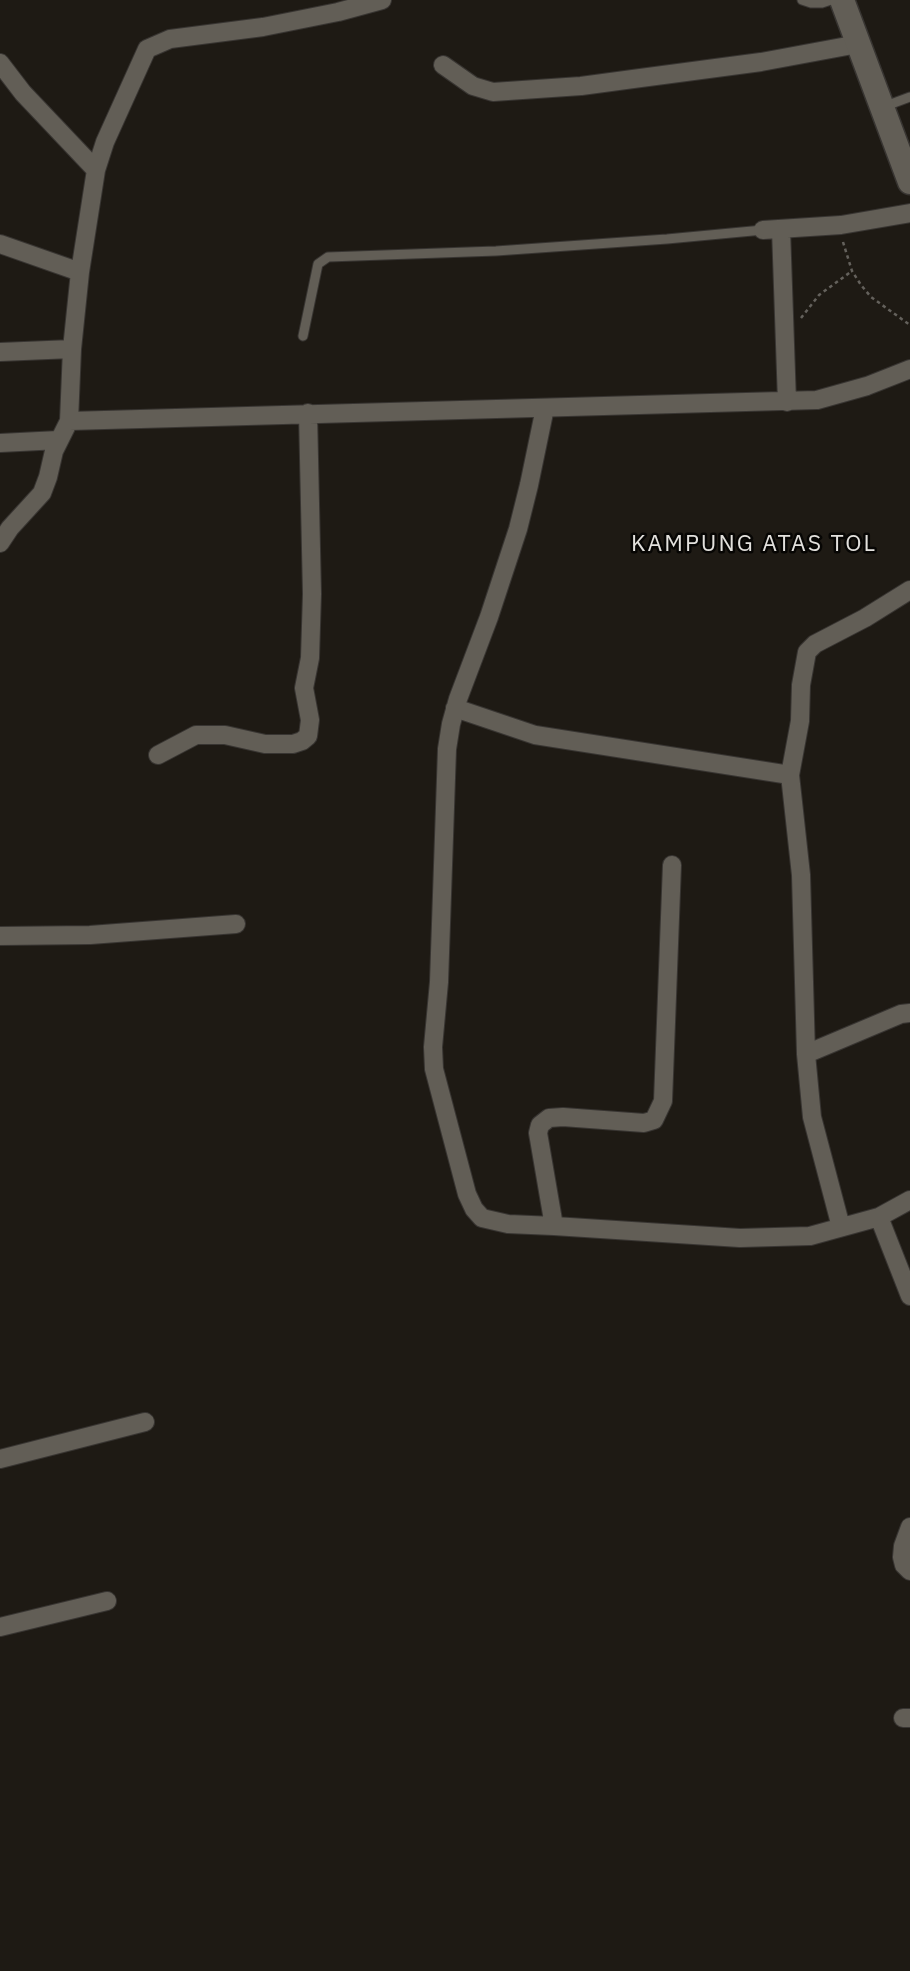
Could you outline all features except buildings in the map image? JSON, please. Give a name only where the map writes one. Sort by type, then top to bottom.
[{"type":"main road","points":[[842,0],[910,181]]},
{"type":"street","points":[[0,543],[10,528],[42,494],[54,451],[69,421],[72,349],[80,272],[96,170],[105,142],[147,49],[170,39],[262,27],[382,0]]},
{"type":"street","points":[[443,65],[473,86],[493,92],[582,86],[761,62],[858,44]]},
{"type":"street","points":[[0,63],[23,93],[96,170]]},
{"type":"street","points":[[787,402],[784,340],[772,230],[841,225],[910,213]]},
{"type":"street","points":[[0,244],[80,272]]},
{"type":"street","points":[[0,352],[72,349]]},
{"type":"street","points":[[69,421],[787,402],[817,400],[840,394],[910,369]]},
{"type":"street","points":[[545,408],[517,529],[489,617],[455,708],[447,749],[439,982],[433,1047],[434,1069],[467,1194],[474,1209],[482,1218],[491,1222],[740,1238],[810,1236],[879,1217],[910,1200]]},
{"type":"street","points":[[158,755],[195,735],[225,735],[265,744],[293,744],[308,736],[310,720],[304,688],[310,658],[312,594],[309,413]]},
{"type":"street","points":[[0,443],[59,440]]},
{"type":"street","points":[[841,1227],[812,1117],[806,1054],[801,874],[790,775],[800,721],[801,685],[807,652],[815,644],[910,590]]},
{"type":"street","points":[[455,708],[535,735],[790,775]]},
{"type":"street","points":[[554,1226],[537,1133],[540,1125],[549,1118],[564,1117],[644,1123],[654,1120],[663,1101],[673,865]]},
{"type":"street","points":[[0,936],[90,935],[236,924]]},
{"type":"street","points":[[806,1054],[901,1014],[910,1013]]},
{"type":"street","points":[[879,1217],[910,1296]]},
{"type":"street","points":[[0,1460],[145,1422]]},
{"type":"street","points":[[910,1527],[902,1557],[904,1565],[910,1571]]},
{"type":"street","points":[[0,1627],[107,1601]]},
{"type":"lane","points":[[802,0],[811,3],[831,0]]},
{"type":"lane","points":[[882,108],[910,97]]},
{"type":"lane","points":[[303,336],[318,264],[328,257],[496,251],[772,230]]},
{"type":"path","points":[[841,225],[843,245],[852,271],[871,297],[910,325]]},
{"type":"path","points":[[784,340],[819,295],[852,271]]},
{"type":"district","name":"KAMPUNG ATAS TOL","points":[[754,544]]}]
